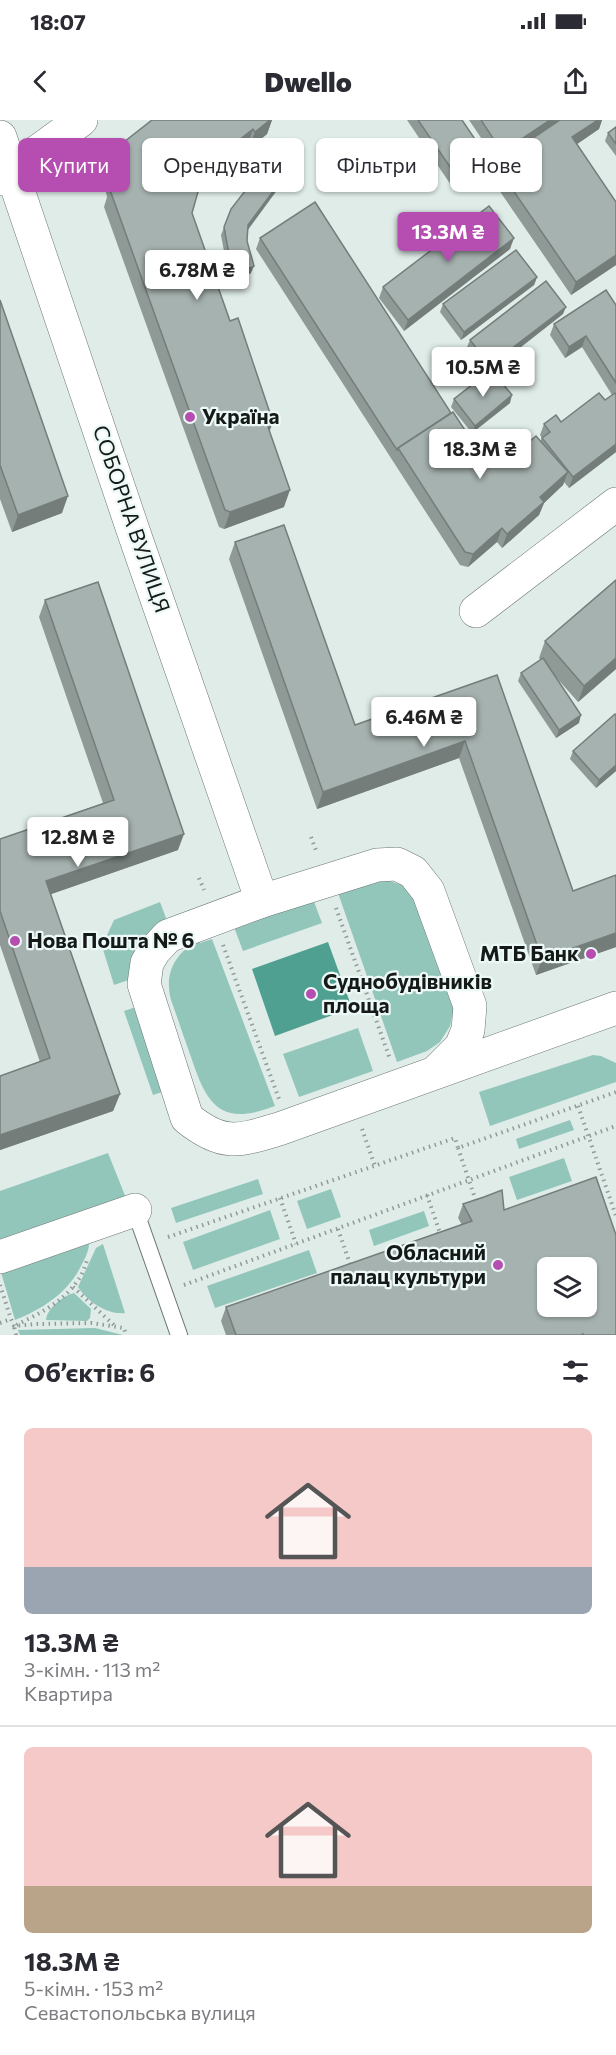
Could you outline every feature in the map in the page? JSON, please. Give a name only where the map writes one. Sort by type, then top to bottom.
[{"type":"street","points":[[6,175],[81,120]]},
{"type":"street","name":"СОБОРНА ВУЛИЦЯ","points":[[0,137],[6,175],[262,902]]},
{"type":"street","points":[[476,611],[616,504]]},
{"type":"street","points":[[436,1072],[461,1047],[468,1030],[470,1006],[428,891],[414,872],[397,864],[377,866],[327,881],[214,918],[168,936],[154,951],[147,963],[144,984],[188,1118],[204,1131],[221,1138],[243,1140],[288,1126],[616,1008]]},
{"type":"street","points":[[470,1006],[494,1028],[518,1034],[552,1030]]},
{"type":"street","points":[[0,1257],[135,1210]]},
{"type":"lane","points":[[135,1210],[179,1335]]},
{"type":"path","points":[[311,837],[399,1085]]},
{"type":"path","points":[[199,878],[288,1126]]},
{"type":"path","points":[[458,1148],[616,1092]]},
{"type":"path","points":[[578,1106],[616,1216]]},
{"type":"path","points":[[164,1293],[616,1126]]},
{"type":"path","points":[[362,1128],[375,1166]]},
{"type":"path","points":[[147,1245],[455,1138],[479,1210]]},
{"type":"path","points":[[427,1195],[440,1233],[428,1237]]},
{"type":"path","points":[[280,1198],[296,1244]]},
{"type":"path","points":[[14,1326],[42,1313],[73,1287],[80,1278],[95,1242],[94,1224]]},
{"type":"path","points":[[338,1229],[350,1264],[361,1261]]},
{"type":"path","points":[[0,1284],[16,1335]]},
{"type":"path","points":[[73,1287],[116,1327]]},
{"type":"path","points":[[0,1323],[11,1319]]},
{"type":"path","points":[[14,1326],[92,1323],[124,1328],[126,1335]]},
{"type":"shaded area","points":[[387,880],[404,886],[420,904],[454,1008],[450,1026],[440,1042],[427,1051],[397,1062],[338,893]]},
{"type":"shaded area","points":[[313,899],[322,923],[243,951],[234,927]]},
{"type":"shaded area","points":[[160,902],[166,918],[151,930],[134,978],[114,985],[102,946],[114,920]]},
{"type":"shaded area","points":[[212,939],[275,1106],[256,1112],[241,1114],[228,1112],[218,1107],[210,1099],[197,1074],[171,1000],[169,981],[173,965],[191,945],[199,940],[200,943]]},
{"type":"shaded area","points":[[328,942],[352,1008],[275,1036],[252,969]]},
{"type":"shaded area","points":[[136,1007],[165,1091],[153,1095],[124,1011]]},
{"type":"shaded area","points":[[358,1028],[373,1071],[299,1097],[283,1054]]},
{"type":"shaded area","points":[[593,1055],[616,1063],[616,1082],[490,1126],[479,1092]]},
{"type":"shaded area","points":[[570,1120],[574,1130],[519,1149],[516,1139]]},
{"type":"shaded area","points":[[108,1153],[126,1198],[0,1244],[0,1191]]},
{"type":"shaded area","points":[[564,1158],[572,1181],[517,1200],[509,1177]]},
{"type":"shaded area","points":[[258,1179],[263,1194],[176,1223],[171,1208]]},
{"type":"shaded area","points":[[331,1189],[341,1217],[307,1229],[297,1201]]},
{"type":"shaded area","points":[[270,1210],[280,1239],[193,1270],[183,1242]]},
{"type":"shaded area","points":[[424,1211],[429,1226],[374,1246],[369,1230]]},
{"type":"shaded area","points":[[89,1237],[87,1254],[70,1283],[45,1305],[15,1320],[0,1269]]},
{"type":"shaded area","points":[[103,1244],[125,1313],[105,1310],[87,1298],[78,1287],[96,1248]]},
{"type":"shaded area","points":[[309,1250],[317,1273],[215,1308],[207,1286]]},
{"type":"shaded area","points":[[74,1293],[91,1309],[90,1318],[87,1321],[46,1320],[49,1311],[56,1303]]},
{"type":"shaded area","points":[[95,1328],[123,1335],[20,1335],[18,1330]]},
{"type":"building","points":[[152,120],[270,120],[255,132],[253,129],[242,138],[142,138],[142,192],[198,192],[192,213],[230,321],[238,318],[273,422],[267,424],[290,490],[230,512],[225,510],[111,192],[130,192],[129,138]]},
{"type":"building","points":[[418,120],[462,120],[474,138],[450,138],[450,167],[438,149],[438,138],[430,138]]},
{"type":"building","points":[[481,120],[550,120],[523,138],[493,138]]},
{"type":"building","points":[[560,120],[598,120],[572,137],[616,202],[616,255],[576,282],[514,192],[542,192],[542,138],[533,138]]},
{"type":"building","points":[[616,127],[616,144],[608,133]]},
{"type":"building","points":[[244,192],[273,192],[248,225],[247,241],[254,266],[233,276],[224,227],[231,209]]},
{"type":"building","points":[[315,202],[451,413],[397,450],[260,238]]},
{"type":"building","points":[[489,206],[514,238],[408,320],[383,287]]},
{"type":"building","points":[[516,250],[537,277],[464,332],[443,304]]},
{"type":"building","points":[[546,281],[566,307],[490,365],[470,340]]},
{"type":"building","points":[[606,290],[616,305],[616,383],[586,336],[569,347],[554,324]]},
{"type":"building","points":[[0,300],[68,496],[18,515],[0,465]]},
{"type":"building","points":[[491,370],[512,395],[475,426],[454,399]]},
{"type":"building","points":[[599,393],[605,400],[615,393],[616,395],[616,444],[573,477],[542,438],[550,432],[544,424],[556,415],[561,422]]},
{"type":"building","points":[[453,412],[478,450],[496,433],[515,454],[536,436],[568,472],[540,497],[544,502],[507,534],[502,528],[473,554],[465,552],[398,448]]},
{"type":"building","points":[[284,525],[355,725],[497,675],[573,891],[616,875],[616,933],[542,959],[465,741],[323,792],[235,542]]},
{"type":"building","points":[[616,580],[616,658],[584,686],[545,641]]},
{"type":"building","points":[[98,582],[184,834],[46,881],[120,1094],[0,1135],[0,1076],[50,1058],[0,911],[0,839],[114,800],[45,600]]},
{"type":"building","points":[[543,658],[581,715],[559,730],[521,673]]},
{"type":"building","points":[[615,714],[616,765],[599,780],[573,751]]},
{"type":"building","name":"Обласний палац культури","points":[[596,1177],[616,1235],[616,1335],[236,1335],[226,1307],[472,1221],[463,1204],[502,1190],[504,1210]]},
{"type":"place","name":"Україна","points":[[190,417]]},
{"type":"place","name":"Нова Пошта № 6","points":[[15,941]]},
{"type":"place","name":"МТБ Банк","points":[[591,954]]},
{"type":"place","name":"Суднобудівників площа","points":[[311,994]]},
{"type":"place","name":"Обласний палац культури","points":[[498,1265]]}]
